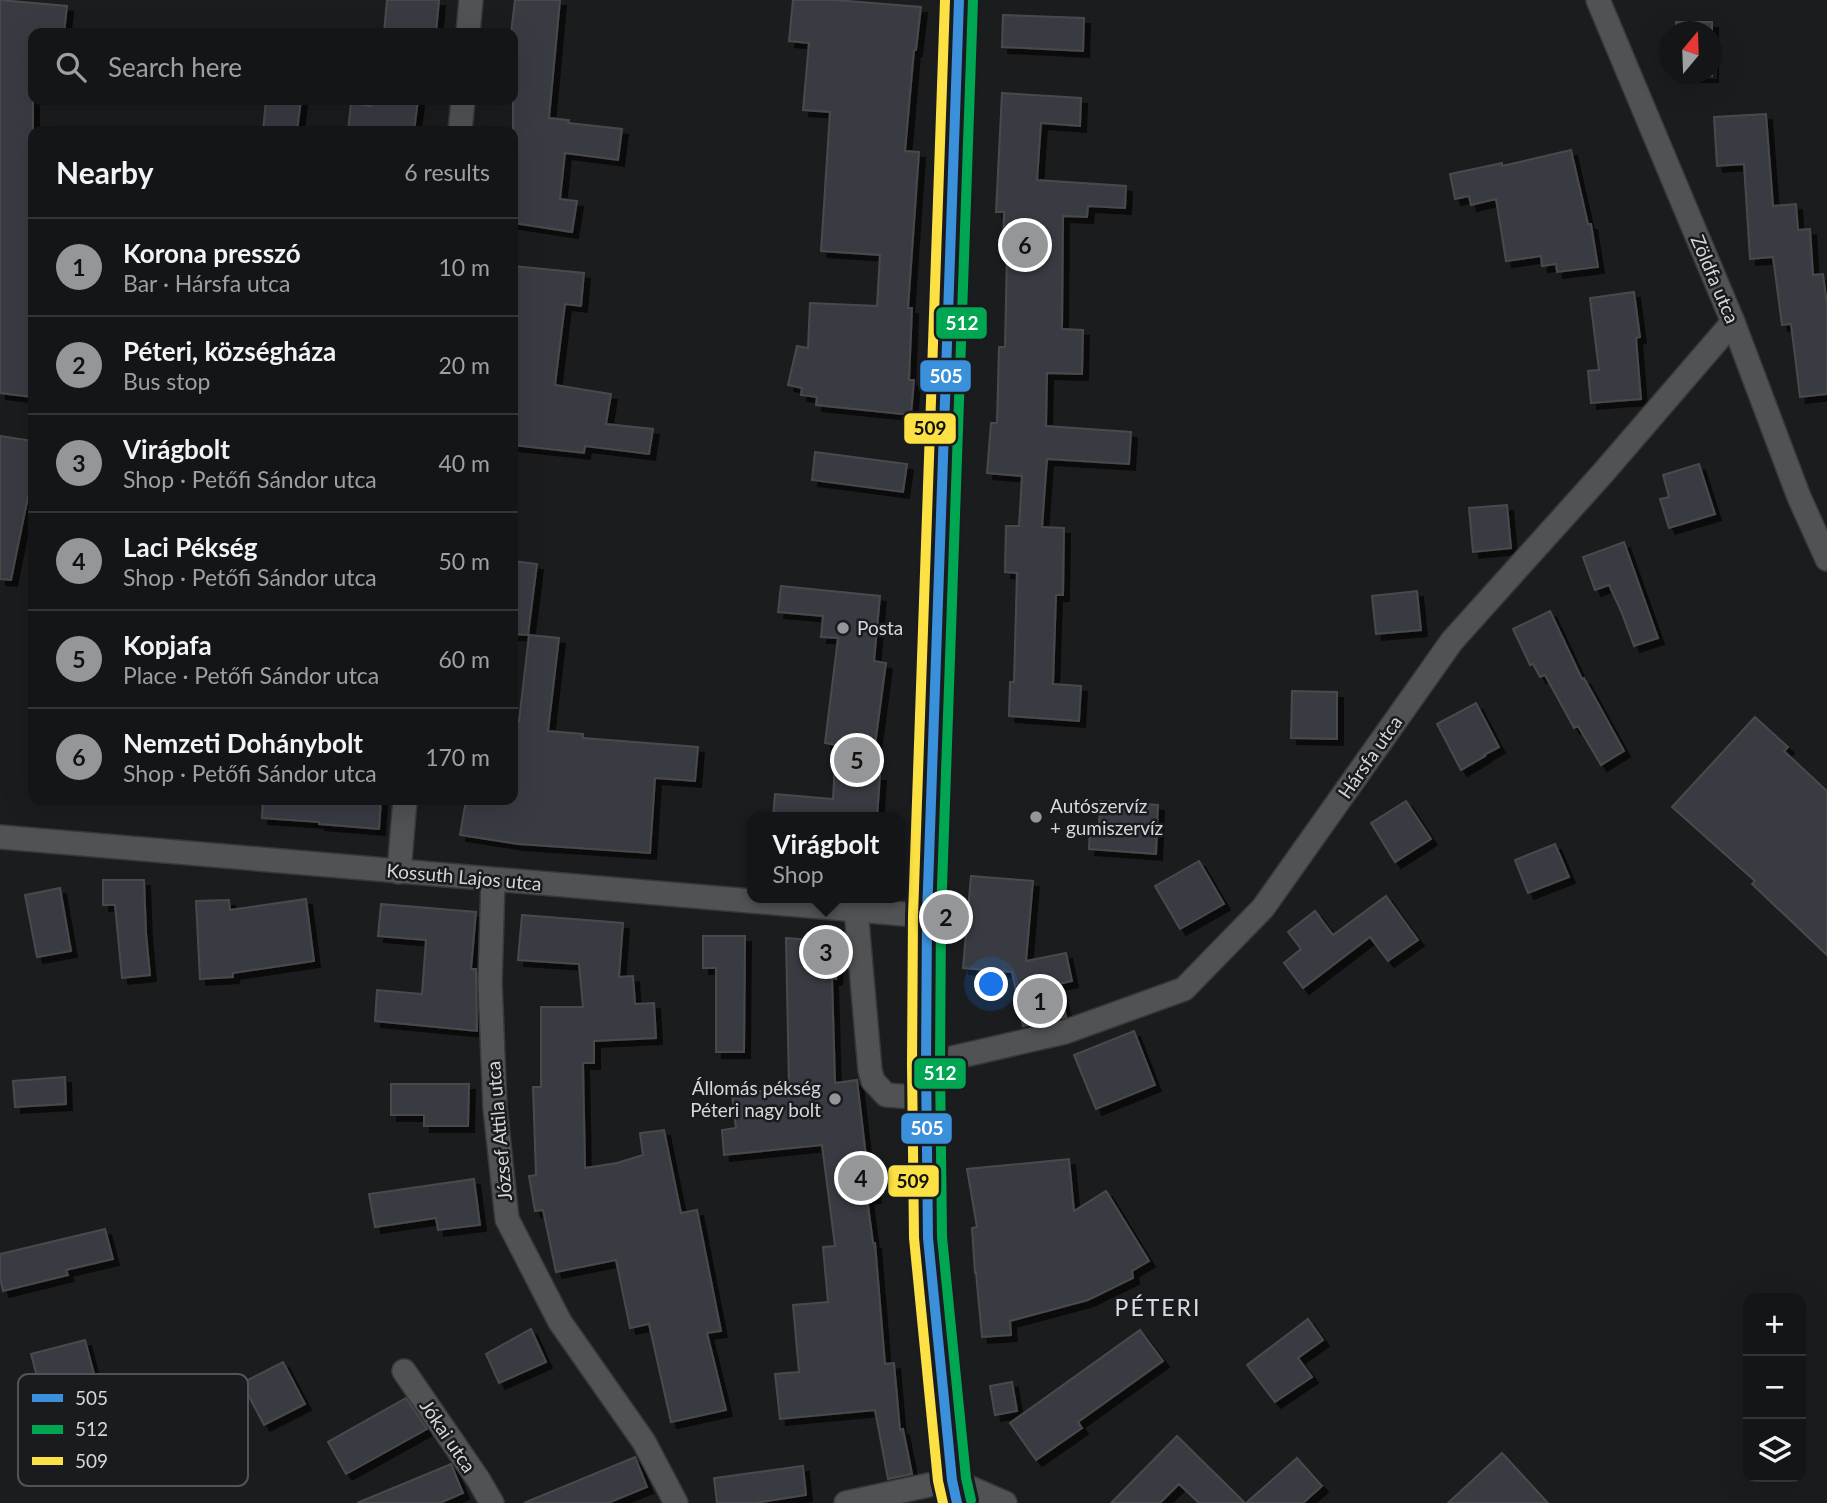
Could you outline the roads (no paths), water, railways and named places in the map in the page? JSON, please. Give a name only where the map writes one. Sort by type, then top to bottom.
[{"type":"main road","points":[[954,1491],[928,1238],[926,1064],[927,916],[959,0]]},
{"type":"street","points":[[468,28],[471,0]]},
{"type":"street","name":"Zöldfa utca","points":[[1598,0],[1733,322],[1799,497],[1827,559]]},
{"type":"street","points":[[460,126],[463,105]]},
{"type":"street","name":"Hársfa utca","points":[[926,1064],[1065,1032],[1184,989],[1263,908],[1452,641],[1603,474],[1733,322]]},
{"type":"street","points":[[399,872],[405,805]]},
{"type":"street","name":"Kossuth Lajos utca","points":[[0,837],[747,901]]},
{"type":"street","name":"József Attila utca","points":[[493,880],[490,982],[495,1108],[507,1219],[560,1322],[644,1442],[676,1503]]},
{"type":"street","name":"Kossuth Lajos utca","points":[[771,903],[927,916]]},
{"type":"street","points":[[856,910],[873,1081],[886,1095],[926,1098]]},
{"type":"street","name":"Jókai utca","points":[[404,1371],[492,1503]]},
{"type":"street","points":[[846,1503],[954,1491],[1005,1503]]},
{"type":"place","name":"Nemzeti Dohánybolt","points":[[1025,245]]},
{"type":"place","name":"Posta","points":[[843,628]]},
{"type":"place","name":"Kopjafa","points":[[857,760]]},
{"type":"place","name":"Autószervíz + gumiszervíz","points":[[1036,817]]},
{"type":"place","name":"Péteri, községháza","points":[[946,917]]},
{"type":"place","name":"Virágbolt","points":[[826,952]]},
{"type":"place","name":"Korona presszó","points":[[1040,1001]]},
{"type":"place","name":"Állomás pékség Péteri nagy bolt","points":[[835,1099]]},
{"type":"place","name":"Laci Pékség","points":[[861,1178]]},
{"type":"district","name":"PÉTERI","points":[[1158,1308]]}]
